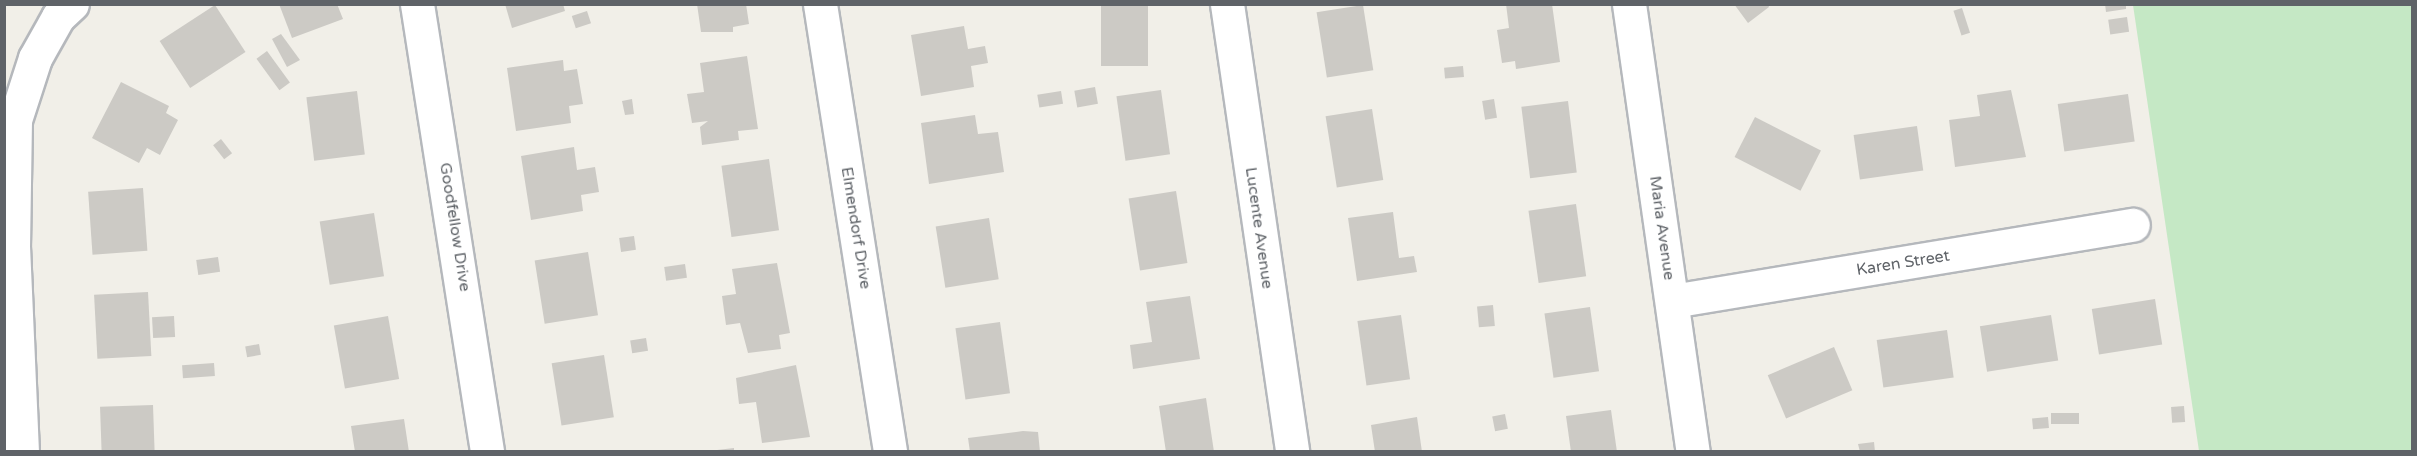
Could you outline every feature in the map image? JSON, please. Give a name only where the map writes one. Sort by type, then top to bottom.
[{"type":"street","points":[[22,452],[13,247],[15,120],[35,58],[58,17],[72,4]]},
{"type":"street","name":"Goodfellow Drive","points":[[417,4],[487,452]]},
{"type":"street","name":"Elmendorf Drive","points":[[820,4],[890,452]]},
{"type":"street","name":"Lucente Avenue","points":[[1227,4],[1292,452]]},
{"type":"street","name":"Maria Avenue","points":[[1629,4],[1693,452]]},
{"type":"street","name":"Karen Street","points":[[1672,301],[2133,225]]},
{"type":"green space","points":[[2133,5],[2412,5],[2412,451],[2199,451]]},
{"type":"building","points":[[279,4],[337,4],[343,19],[292,38]]},
{"type":"building","points":[[505,4],[563,4],[565,11],[512,28]]},
{"type":"building","points":[[697,4],[746,4],[749,24],[733,27],[733,32],[701,32]]},
{"type":"building","points":[[1101,4],[1148,4],[1148,66],[1101,66]]},
{"type":"building","points":[[1506,4],[1552,4],[1560,62],[1516,69],[1515,61],[1502,63],[1497,30],[1509,28]]},
{"type":"building","points":[[1734,4],[1768,4],[1769,7],[1748,23]]},
{"type":"building","points":[[2105,4],[2126,4],[2126,9],[2106,12]]},
{"type":"building","points":[[215,5],[245,52],[190,88],[160,41]]},
{"type":"building","points":[[1363,5],[1373,70],[1327,78],[1317,12]]},
{"type":"building","points":[[1962,8],[1970,33],[1961,36],[1953,11]]},
{"type":"building","points":[[587,11],[591,23],[576,28],[572,16]]},
{"type":"building","points":[[2127,17],[2129,32],[2110,34],[2108,20]]},
{"type":"building","points":[[964,26],[968,49],[985,46],[988,63],[971,66],[974,87],[921,96],[911,35]]},
{"type":"building","points":[[281,34],[300,60],[287,67],[272,39]]},
{"type":"building","points":[[267,51],[290,83],[279,90],[256,59]]},
{"type":"building","points":[[747,56],[758,129],[738,131],[739,140],[702,145],[700,127],[708,121],[692,123],[687,94],[704,92],[700,63]]},
{"type":"building","points":[[563,60],[564,71],[577,69],[583,104],[569,106],[571,123],[516,131],[507,68]]},
{"type":"building","points":[[1463,66],[1464,77],[1445,79],[1444,68]]},
{"type":"building","points":[[121,82],[169,106],[166,113],[178,120],[160,155],[147,148],[139,163],[92,138]]},
{"type":"building","points":[[1095,87],[1098,104],[1077,107],[1074,91]]},
{"type":"building","points":[[1161,90],[1170,154],[1125,161],[1116,96]]},
{"type":"building","points":[[2011,90],[2026,157],[1955,167],[1949,120],[1980,116],[1977,95]]},
{"type":"building","points":[[357,91],[365,155],[314,161],[306,97]]},
{"type":"building","points":[[1061,91],[1063,104],[1039,108],[1037,95]]},
{"type":"building","points":[[2128,94],[2135,142],[2064,151],[2058,104]]},
{"type":"building","points":[[632,99],[634,114],[625,115],[622,101]]},
{"type":"building","points":[[1494,99],[1497,118],[1485,120],[1482,101]]},
{"type":"building","points":[[1568,101],[1577,172],[1530,178],[1521,107]]},
{"type":"building","points":[[1372,109],[1383,180],[1337,187],[1326,116]]},
{"type":"building","points":[[975,115],[978,134],[998,132],[1004,172],[929,184],[921,123]]},
{"type":"building","points":[[1755,117],[1821,151],[1801,191],[1735,157]]},
{"type":"building","points":[[1917,126],[1923,171],[1860,179],[1854,135]]},
{"type":"building","points":[[221,139],[232,153],[224,159],[213,145]]},
{"type":"building","points":[[574,147],[577,170],[595,167],[599,192],[581,195],[583,211],[531,220],[521,156]]},
{"type":"building","points":[[769,159],[779,230],[731,237],[721,166]]},
{"type":"building","points":[[143,188],[147,251],[93,255],[88,192]]},
{"type":"building","points":[[1176,191],[1187,263],[1140,271],[1129,199]]},
{"type":"building","points":[[1576,204],[1586,276],[1539,283],[1528,211]]},
{"type":"building","points":[[1393,212],[1399,258],[1414,256],[1417,272],[1357,281],[1348,218]]},
{"type":"building","points":[[374,213],[384,276],[330,285],[320,222]]},
{"type":"building","points":[[989,218],[999,279],[945,288],[936,226]]},
{"type":"building","points":[[634,236],[636,250],[621,252],[619,238]]},
{"type":"building","points":[[588,252],[598,315],[545,324],[535,260]]},
{"type":"building","points":[[218,257],[220,272],[198,275],[196,260]]},
{"type":"building","points":[[777,263],[790,333],[779,335],[781,349],[748,353],[740,323],[726,325],[722,296],[736,294],[732,269]]},
{"type":"building","points":[[685,264],[687,278],[666,281],[664,267]]},
{"type":"building","points":[[148,292],[151,356],[97,359],[94,295]]},
{"type":"building","points":[[1190,296],[1200,359],[1133,369],[1130,345],[1152,342],[1146,302]]},
{"type":"building","points":[[2155,299],[2162,344],[2099,354],[2092,309]]},
{"type":"building","points":[[1493,305],[1495,326],[1479,327],[1477,306]]},
{"type":"building","points":[[1590,307],[1599,371],[1553,378],[1544,313]]},
{"type":"building","points":[[1401,315],[1410,379],[1366,385],[1357,321]]},
{"type":"building","points":[[2051,315],[2058,360],[1987,372],[1980,326]]},
{"type":"building","points":[[174,316],[175,337],[153,338],[152,317]]},
{"type":"building","points":[[388,316],[399,379],[345,389],[334,326]]},
{"type":"building","points":[[1000,322],[1010,393],[965,400],[955,328]]},
{"type":"building","points":[[1947,330],[1954,378],[1883,387],[1877,340]]},
{"type":"building","points":[[646,338],[648,351],[632,353],[630,341]]},
{"type":"building","points":[[259,344],[261,355],[247,357],[245,346]]},
{"type":"building","points":[[1834,347],[1852,390],[1786,418],[1768,375]]},
{"type":"building","points":[[604,355],[614,417],[562,426],[552,363]]},
{"type":"building","points":[[214,363],[215,376],[183,378],[182,365]]},
{"type":"building","points":[[796,365],[810,437],[762,443],[756,402],[739,404],[736,378]]},
{"type":"building","points":[[1206,398],[1214,452],[1166,452],[1159,406]]},
{"type":"building","points":[[153,405],[155,452],[102,452],[100,407]]},
{"type":"building","points":[[2184,406],[2185,422],[2172,423],[2171,407]]},
{"type":"building","points":[[1611,410],[1617,452],[1571,452],[1566,416]]},
{"type":"building","points":[[2051,413],[2079,413],[2079,424],[2051,424]]},
{"type":"building","points":[[1505,414],[1508,429],[1495,431],[1492,416]]},
{"type":"building","points":[[1417,417],[1422,452],[1375,452],[1371,425]]},
{"type":"building","points":[[2048,417],[2049,428],[2033,429],[2032,418]]},
{"type":"building","points":[[404,419],[409,452],[355,452],[351,426]]},
{"type":"building","points":[[1023,431],[1038,432],[1040,452],[970,452],[968,438]]},
{"type":"building","points":[[1874,442],[1875,452],[1860,452],[1858,444]]},
{"type":"building","points":[[734,448],[734,452],[717,452],[717,450]]}]
